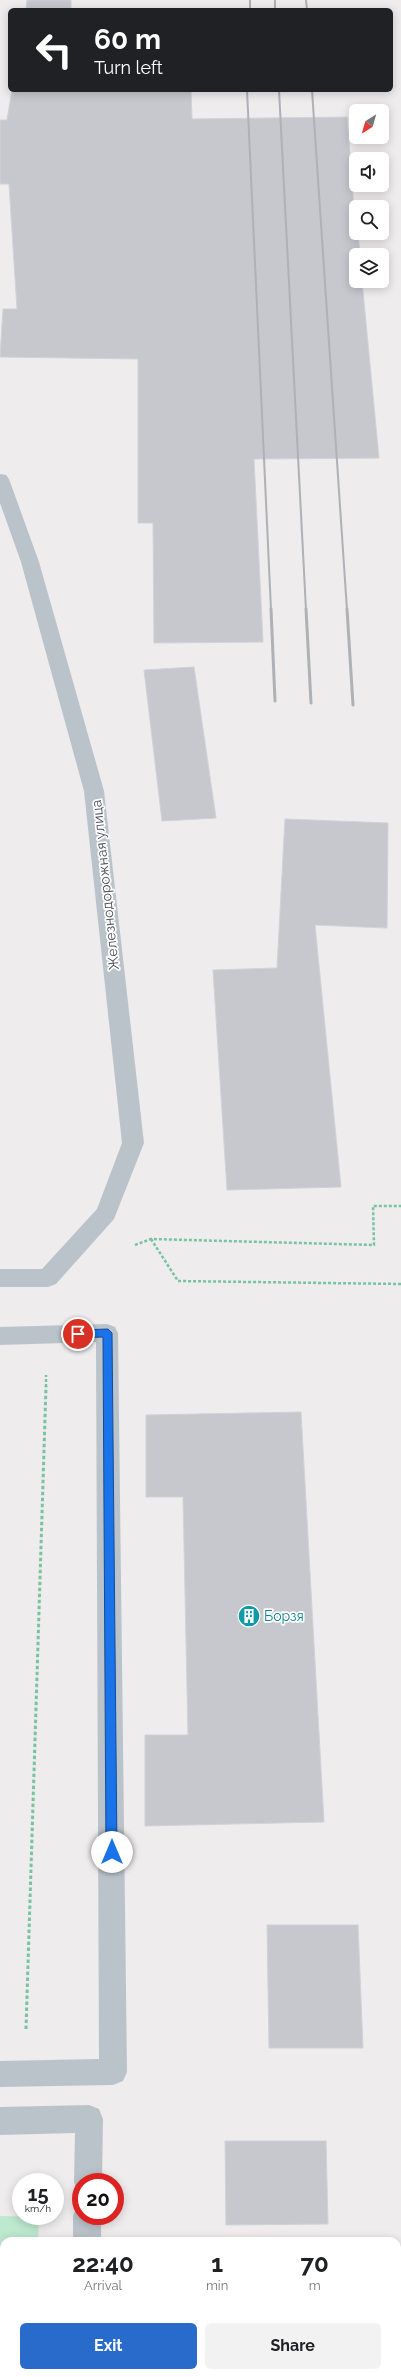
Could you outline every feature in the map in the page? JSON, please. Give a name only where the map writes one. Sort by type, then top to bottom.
[{"type":"street","name":"Железнодорожная улица","points":[[0,478],[30,562],[94,791],[133,1143],[106,1213],[48,1278],[0,1278]]},
{"type":"street","points":[[0,1336],[108,1333],[113,2072],[12,2074]]},
{"type":"street","points":[[0,2121],[89,2120],[88,2173]]},
{"type":"street","points":[[87,2237],[88,2225]]},
{"type":"path","points":[[129,1248],[151,1240],[374,1245],[373,1206],[401,1206]]},
{"type":"path","points":[[151,1240],[178,1281],[401,1284]]},
{"type":"path","points":[[12,2074],[48,1335]]},
{"type":"green space","points":[[0,2216],[12,2216],[12,2225],[39,2225],[38,2237],[0,2237]]},
{"type":"building","points":[[27,0],[71,0],[71,8],[26,8]]},
{"type":"building","points":[[12,92],[191,92],[192,119],[347,117],[350,152],[349,192],[353,192],[353,200],[349,200],[349,240],[359,240],[359,248],[349,248],[349,288],[363,288],[379,458],[254,459],[263,642],[154,643],[153,523],[138,523],[138,359],[0,357],[3,309],[17,309],[9,184],[0,184],[0,120],[7,120]]},
{"type":"building","points":[[194,667],[216,818],[162,821],[144,670]]},
{"type":"building","points":[[285,819],[388,823],[387,928],[315,925],[341,1187],[227,1190],[213,970],[277,968]]},
{"type":"building","name":"Борзя","points":[[301,1412],[324,1822],[145,1826],[145,1735],[188,1735],[183,1497],[146,1497],[146,1415]]},
{"type":"building","points":[[267,1925],[358,1925],[363,2048],[269,2048]]},
{"type":"building","points":[[225,2141],[326,2141],[328,2224],[226,2225]]},
{"type":"railway","points":[[250,0],[250,8]]},
{"type":"railway","points":[[275,0],[275,8]]},
{"type":"railway","points":[[306,0],[307,8]]},
{"type":"railway","points":[[247,92],[271,610]]},
{"type":"railway","points":[[279,92],[306,610]]},
{"type":"railway","points":[[312,92],[347,610]]},
{"type":"railway","points":[[271,609],[275,701]]},
{"type":"railway","points":[[306,609],[311,703]]},
{"type":"railway","points":[[347,609],[353,705]]},
{"type":"place","name":"Борзя","points":[[249,1616]]},
{"type":"route","points":[[78,1334],[108,1333],[112,1852]]}]
